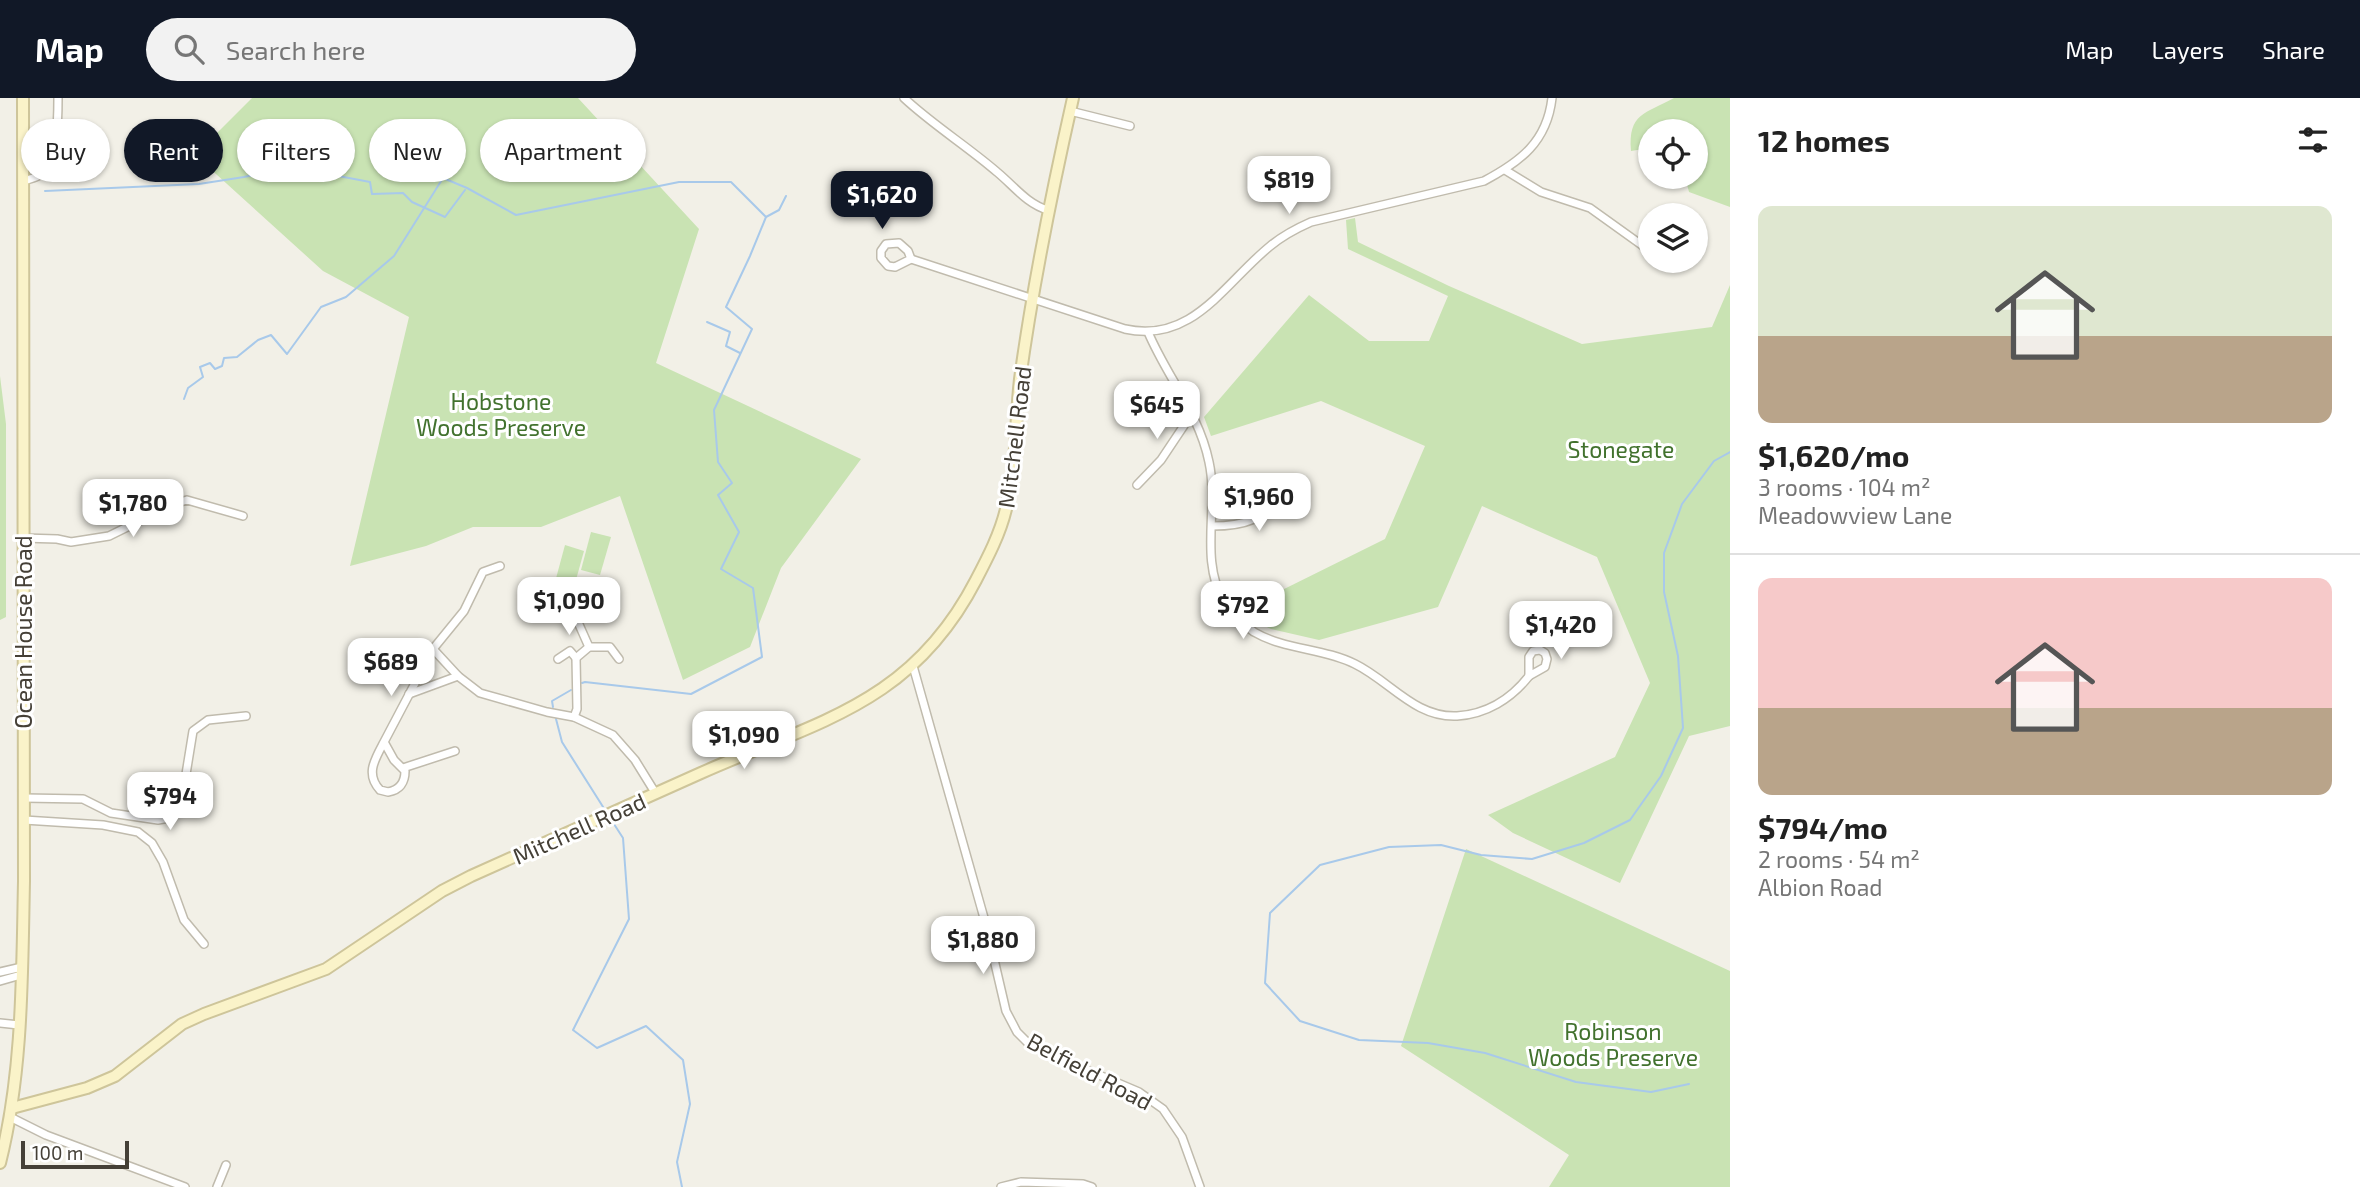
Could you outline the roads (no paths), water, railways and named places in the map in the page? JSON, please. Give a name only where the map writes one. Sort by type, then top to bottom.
[{"type":"street","name":"Ocean House Road","points":[[23,98],[23,119]]},
{"type":"street","points":[[56,119],[58,98]]},
{"type":"street","points":[[904,98],[997,171],[1034,206],[1048,210]]},
{"type":"street","name":"Mitchell Road","points":[[11,1113],[108,1080],[182,1024],[326,969],[442,891],[471,876],[740,755],[838,716],[886,687],[913,666],[955,617],[992,550],[1001,526],[1011,479],[1032,299],[1048,210],[1073,98]]},
{"type":"street","points":[[911,259],[1125,330],[1149,332],[1173,327],[1194,317],[1269,247],[1289,232],[1311,222],[1484,181],[1505,170],[1534,145],[1551,108],[1552,98]]},
{"type":"street","points":[[1070,111],[1130,126]]},
{"type":"street","points":[[1505,170],[1541,192],[1590,208],[1638,242]]},
{"type":"street","name":"Ocean House Road","points":[[0,1163],[11,1113],[21,971],[24,798],[24,182]]},
{"type":"street","points":[[1149,332],[1194,416],[1204,441],[1213,497],[1211,559],[1215,581],[1223,601],[1235,617],[1256,633],[1279,642],[1325,652],[1355,664],[1406,700],[1435,714],[1456,716],[1485,710],[1506,699],[1529,677]]},
{"type":"street","points":[[1137,485],[1161,460],[1185,424],[1194,416]]},
{"type":"street","points":[[1212,526],[1236,526],[1250,522],[1269,508],[1281,492]]},
{"type":"street","points":[[23,538],[71,542],[109,536],[187,500],[243,516]]},
{"type":"street","points":[[384,742],[394,760],[403,768],[404,780],[397,789],[388,792],[376,786],[371,770],[384,742],[433,649],[464,611],[483,572],[500,566]]},
{"type":"street","points":[[577,620],[589,647]]},
{"type":"street","points":[[576,658],[589,647],[610,647],[619,659]]},
{"type":"street","points":[[433,649],[458,676],[481,693],[574,717],[612,735],[635,760],[656,794]]},
{"type":"street","points":[[558,659],[570,651],[576,658],[574,717]]},
{"type":"street","name":"Belfield Road","points":[[913,666],[986,925],[1006,1011],[1017,1031],[1031,1045],[1139,1092],[1163,1109],[1182,1138],[1200,1187]]},
{"type":"street","points":[[409,694],[458,676]]},
{"type":"street","points":[[24,798],[83,799],[111,813],[158,820],[169,818],[181,805],[193,731],[208,720],[246,716]]},
{"type":"street","points":[[403,768],[455,751]]},
{"type":"street","points":[[23,820],[113,827],[138,832],[152,843],[163,862],[184,920],[204,944]]},
{"type":"street","points":[[0,972],[21,971]]},
{"type":"street","points":[[0,981],[21,971]]},
{"type":"street","points":[[0,1023],[19,1025]]},
{"type":"street","points":[[11,1113],[46,1135],[185,1187]]},
{"type":"street","points":[[218,1187],[226,1165]]},
{"type":"street","points":[[1002,1187],[1021,1182],[1083,1184],[1092,1187]]},
{"type":"waterway","points":[[45,191],[199,184],[291,167],[370,182],[372,194],[403,193],[412,202],[445,217],[465,190]]},
{"type":"waterway","points":[[184,399],[188,388],[203,377],[200,367],[210,363],[215,369],[222,366],[224,358],[237,357],[258,340],[271,335],[287,354],[321,307],[346,297],[394,256],[443,178],[516,215],[679,182],[731,182],[766,217],[726,307],[752,329],[714,410],[718,462],[732,483],[718,495],[739,532],[721,569],[753,588],[762,657],[691,694],[582,683]]},
{"type":"waterway","points":[[766,217],[779,210],[786,196]]},
{"type":"waterway","points":[[707,322],[730,332],[726,346],[740,353]]},
{"type":"waterway","points":[[1689,1084],[1651,1092],[1576,1082],[1485,1053],[1428,1043],[1359,1040],[1300,1021],[1265,983],[1270,913],[1320,865],[1389,847],[1441,845],[1481,855],[1532,859],[1584,843],[1630,820],[1661,776],[1683,728],[1678,656],[1664,592],[1664,553],[1682,504],[1714,461],[1730,452]]},
{"type":"waterway","points":[[553,707],[552,701],[571,690]]},
{"type":"waterway","points":[[556,719],[562,742],[605,810]]},
{"type":"waterway","points":[[612,821],[623,838],[629,919],[573,1030],[597,1048],[646,1026],[683,1060],[690,1104],[677,1162],[682,1187]]},
{"type":"park label","name":"Hobstone Woods Preserve","points":[[501,414]]},
{"type":"park label","name":"Stonegate","points":[[1621,449]]},
{"type":"park label","name":"Robinson Woods Preserve","points":[[1613,1044]]}]
